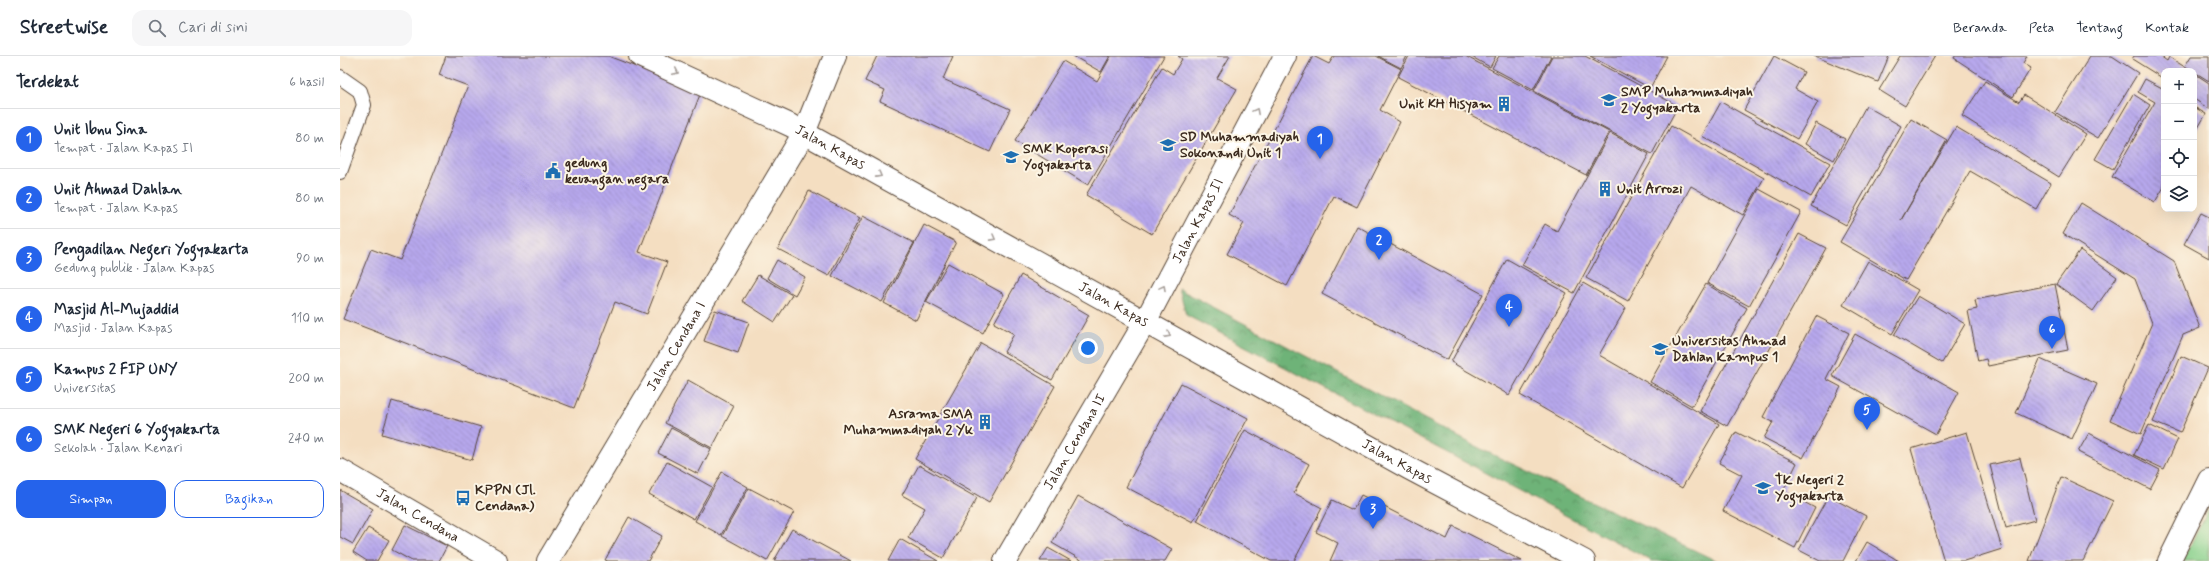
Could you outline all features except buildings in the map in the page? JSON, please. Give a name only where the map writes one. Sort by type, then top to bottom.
[{"type":"street","name":"Jalan Kapas","points":[[640,56],[804,133],[1410,469],[1584,561]]},
{"type":"street","name":"Jalan Cendana I","points":[[548,561],[804,133],[835,56]]},
{"type":"street","name":"Jalan Kapas II","points":[[1145,322],[1285,56]]},
{"type":"street","name":"Jalan Cendana II","points":[[1005,561],[1145,322]]},
{"type":"street","name":"Jalan Cendana","points":[[340,470],[496,561]]},
{"type":"street","points":[[2169,561],[2209,480]]},
{"type":"lane","points":[[340,77],[360,91],[364,105],[340,172]]},
{"type":"green space","points":[[1179,289],[1485,451],[1717,561],[1652,561],[1186,315]]},
{"type":"green space","points":[[2209,509],[2209,561],[2182,561]]},
{"type":"place","name":"SMP Muhammadiyah 2 Yogyakarta","points":[[1609,100]]},
{"type":"place","name":"Unit KH Hisyam","points":[[1504,104]]},
{"type":"place","name":"SD Muhammadiyah Sokonandi Unit 1","points":[[1168,145]]},
{"type":"place","name":"SMK Koperasi Yogyakarta","points":[[1011,157]]},
{"type":"place","name":"Unit Ibnu Sina","points":[[1320,159]]},
{"type":"place","name":"gedung keuangan negara","points":[[553,171]]},
{"type":"place","name":"Unit Arrozi","points":[[1605,189]]},
{"type":"place","name":"Unit Ahmad Dahlan","points":[[1379,260]]},
{"type":"place","name":"Masjid Al-Mujaddid","points":[[1509,327]]},
{"type":"place","name":"Universitas Ahmad Dahlan Kampus 1","points":[[1660,349]]},
{"type":"place","name":"SMK Negeri 6 Yogyakarta","points":[[2052,349]]},
{"type":"place","name":"Asrama SMA Muhammadiyah 2 Yk","points":[[985,422]]},
{"type":"place","name":"Kampus 2 FIP UNY","points":[[1867,430]]},
{"type":"place","name":"TK Negeri 2 Yogyakarta","points":[[1763,488]]},
{"type":"place","name":"KPPN (Jl. Cendana)","points":[[463,498]]},
{"type":"place","name":"Pengadilan Negeri Yogyakarta","points":[[1373,529]]}]
